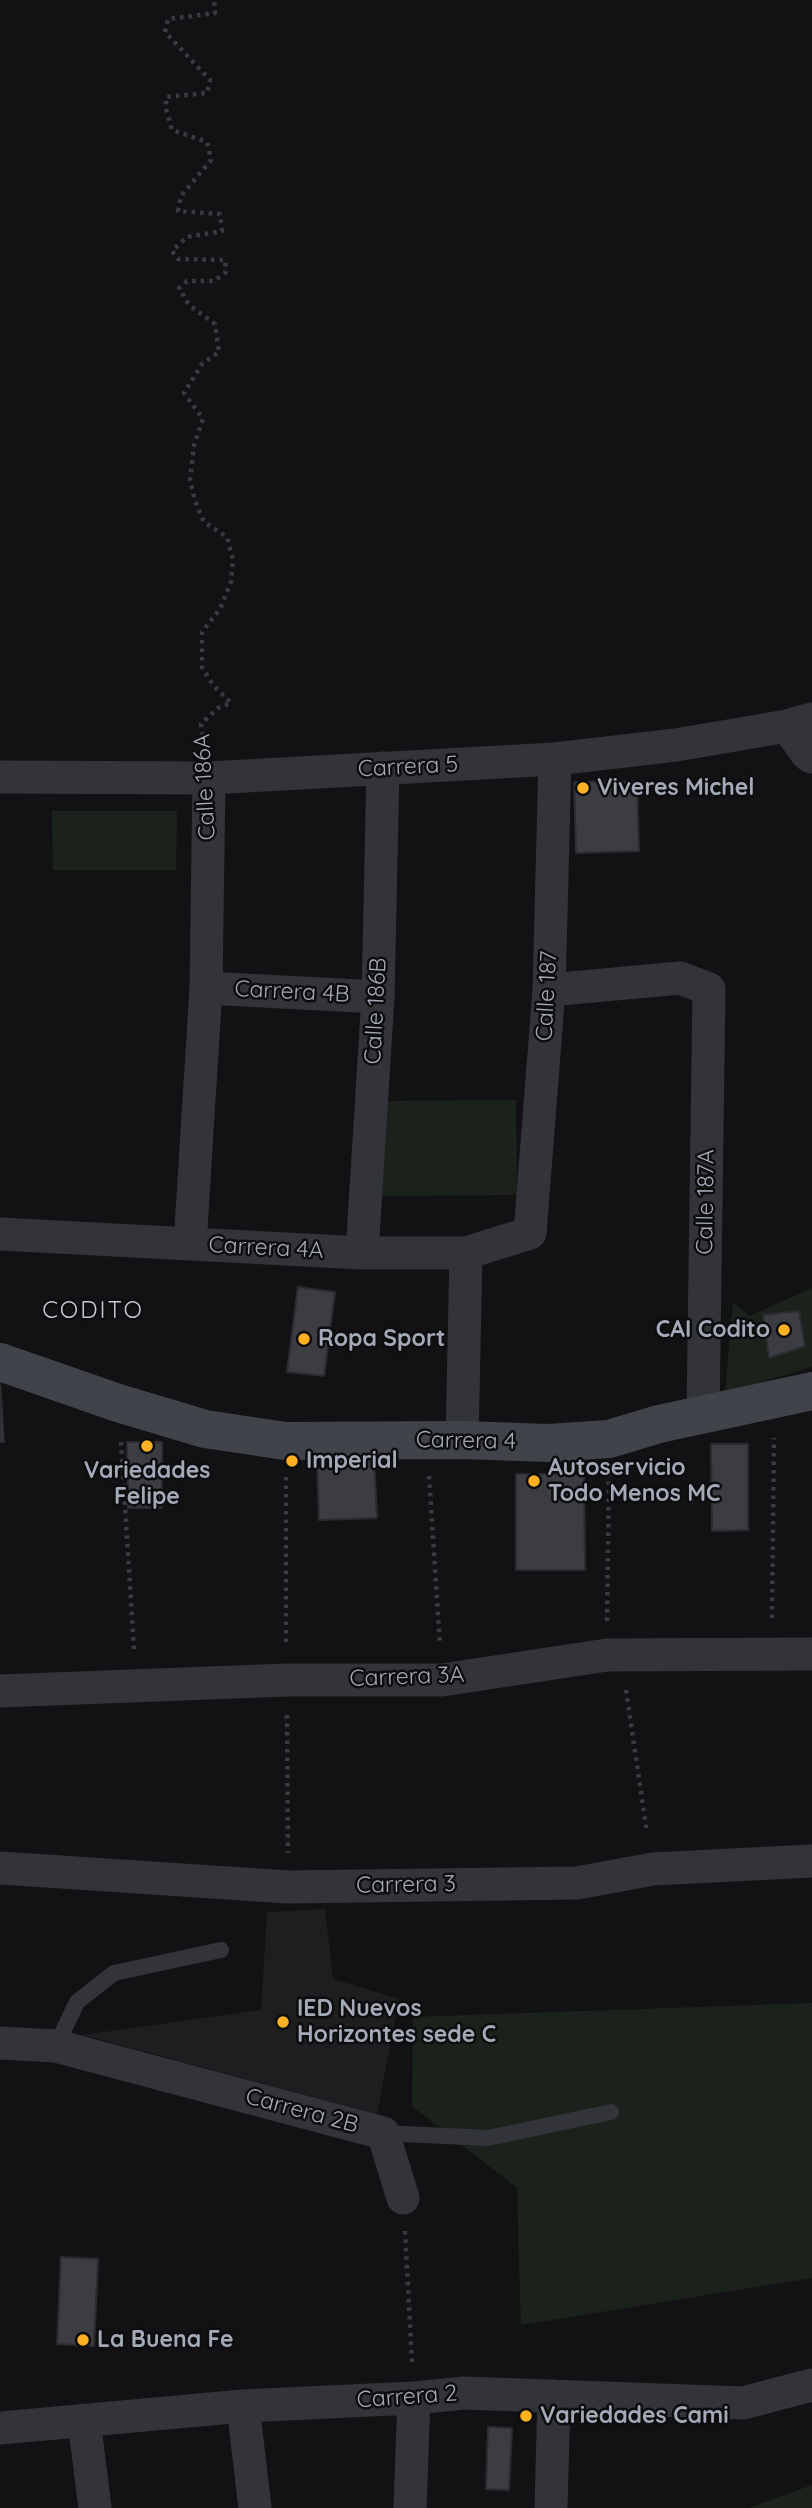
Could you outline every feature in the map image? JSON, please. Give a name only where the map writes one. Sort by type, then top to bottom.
[{"type":"street","name":"Carrera 5","points":[[0,777],[209,778],[555,759],[676,746],[799,722]]},
{"type":"street","points":[[799,722],[807,754],[812,757]]},
{"type":"street","name":"Calle 187","points":[[530,1233],[549,990],[555,759]]},
{"type":"street","name":"Calle 186B","points":[[362,1253],[378,997],[383,768]]},
{"type":"street","name":"Calle 186A","points":[[190,1244],[206,988],[209,778]]},
{"type":"street","name":"Calle 187A","points":[[549,990],[680,978],[709,989],[703,1414]]},
{"type":"street","name":"Carrera 4B","points":[[206,988],[378,997]]},
{"type":"street","name":"Carrera 4A","points":[[0,1234],[362,1253],[466,1253],[530,1233]]},
{"type":"street","points":[[444,1440],[466,1253]]},
{"type":"street","name":"Carrera 4","points":[[0,1362],[118,1403],[205,1429],[285,1441],[444,1440],[548,1443],[609,1439],[703,1414],[812,1391]]},
{"type":"street","name":"Carrera 3A","points":[[0,1691],[136,1688],[287,1680],[442,1680],[614,1655],[812,1654]]},
{"type":"street","name":"Carrera 3","points":[[0,1868],[288,1887],[577,1883],[653,1869],[812,1861]]},
{"type":"street","name":"Carrera 2B","points":[[0,2043],[56,2046],[383,2133],[403,2198]]},
{"type":"street","name":"Carrera 2","points":[[0,2428],[243,2406],[464,2393],[743,2403],[812,2385]]},
{"type":"street","points":[[551,2508],[554,2396]]},
{"type":"street","points":[[410,2508],[414,2398]]},
{"type":"street","points":[[243,2406],[255,2508]]},
{"type":"street","points":[[84,2420],[95,2508]]},
{"type":"lane","points":[[56,2046],[77,2002],[114,1973],[221,1950]]},
{"type":"lane","points":[[383,2133],[488,2137],[611,2112]]},
{"type":"path","name":"Calle 186A","points":[[209,778],[201,724],[218,708],[231,702],[213,685],[202,667],[202,632],[220,609],[231,582],[233,560],[227,537],[204,522],[190,480],[194,445],[203,419],[184,393],[202,364],[219,352],[215,324],[189,305],[179,288],[187,281],[214,281],[226,272],[225,260],[178,259],[172,251],[187,237],[222,231],[220,214],[178,211],[181,196],[211,160],[207,142],[172,130],[166,109],[166,97],[206,93],[210,80],[165,32],[168,19],[215,13],[214,0]]},
{"type":"path","points":[[772,1654],[774,1399]]},
{"type":"path","points":[[118,1403],[136,1688]]},
{"type":"path","points":[[609,1439],[614,1655],[653,1869]]},
{"type":"path","points":[[442,1680],[444,1440]]},
{"type":"path","points":[[285,1441],[288,1887]]},
{"type":"path","points":[[403,2198],[414,2398]]},
{"type":"shaded area","points":[[52,811],[177,811],[176,870],[53,870]]},
{"type":"shaded area","points":[[516,1100],[517,1195],[379,1196],[379,1101]]},
{"type":"shaded area","points":[[812,1288],[812,1367],[725,1393],[733,1303],[750,1316]]},
{"type":"shaded area","name":"IED Nuevos Horizontes sede C","points":[[325,1909],[333,1979],[399,1999],[377,2114],[83,2035],[261,2010],[267,1912]]},
{"type":"shaded area","points":[[812,2003],[812,2278],[521,2325],[517,2188],[412,2106],[413,2017]]},
{"type":"shaded area","points":[[812,2485],[812,2508],[749,2508]]},
{"type":"building","points":[[637,781],[639,851],[576,853],[574,782]]},
{"type":"building","points":[[298,1287],[335,1292],[324,1376],[287,1372]]},
{"type":"building","name":"CAI Codito","points":[[799,1311],[805,1346],[769,1358],[763,1315]]},
{"type":"building","points":[[0,1382],[4,1442],[0,1442]]},
{"type":"building","points":[[127,1442],[162,1442],[162,1508],[128,1508]]},
{"type":"building","points":[[711,1444],[748,1444],[748,1530],[712,1531]]},
{"type":"building","points":[[374,1457],[377,1518],[319,1520],[317,1459]]},
{"type":"building","points":[[516,1474],[584,1474],[585,1570],[516,1570]]},
{"type":"building","points":[[61,2257],[98,2259],[94,2346],[57,2344]]},
{"type":"building","points":[[488,2427],[512,2428],[509,2490],[486,2489]]},
{"type":"place","name":"Viveres Michel","points":[[583,788]]},
{"type":"place","name":"CAI Codito","points":[[784,1330]]},
{"type":"place","name":"Ropa Sport","points":[[304,1339]]},
{"type":"place","name":"Variedades Felipe","points":[[147,1446]]},
{"type":"place","name":"Imperial","points":[[292,1461]]},
{"type":"place","name":"Autoservicio Todo Menos MC","points":[[534,1481]]},
{"type":"place","name":"IED Nuevos Horizontes sede C","points":[[283,2022]]},
{"type":"place","name":"La Buena Fe","points":[[83,2340]]},
{"type":"place","name":"Variedades Cami","points":[[526,2416]]},
{"type":"district","name":"CODITO","points":[[93,1311]]}]
